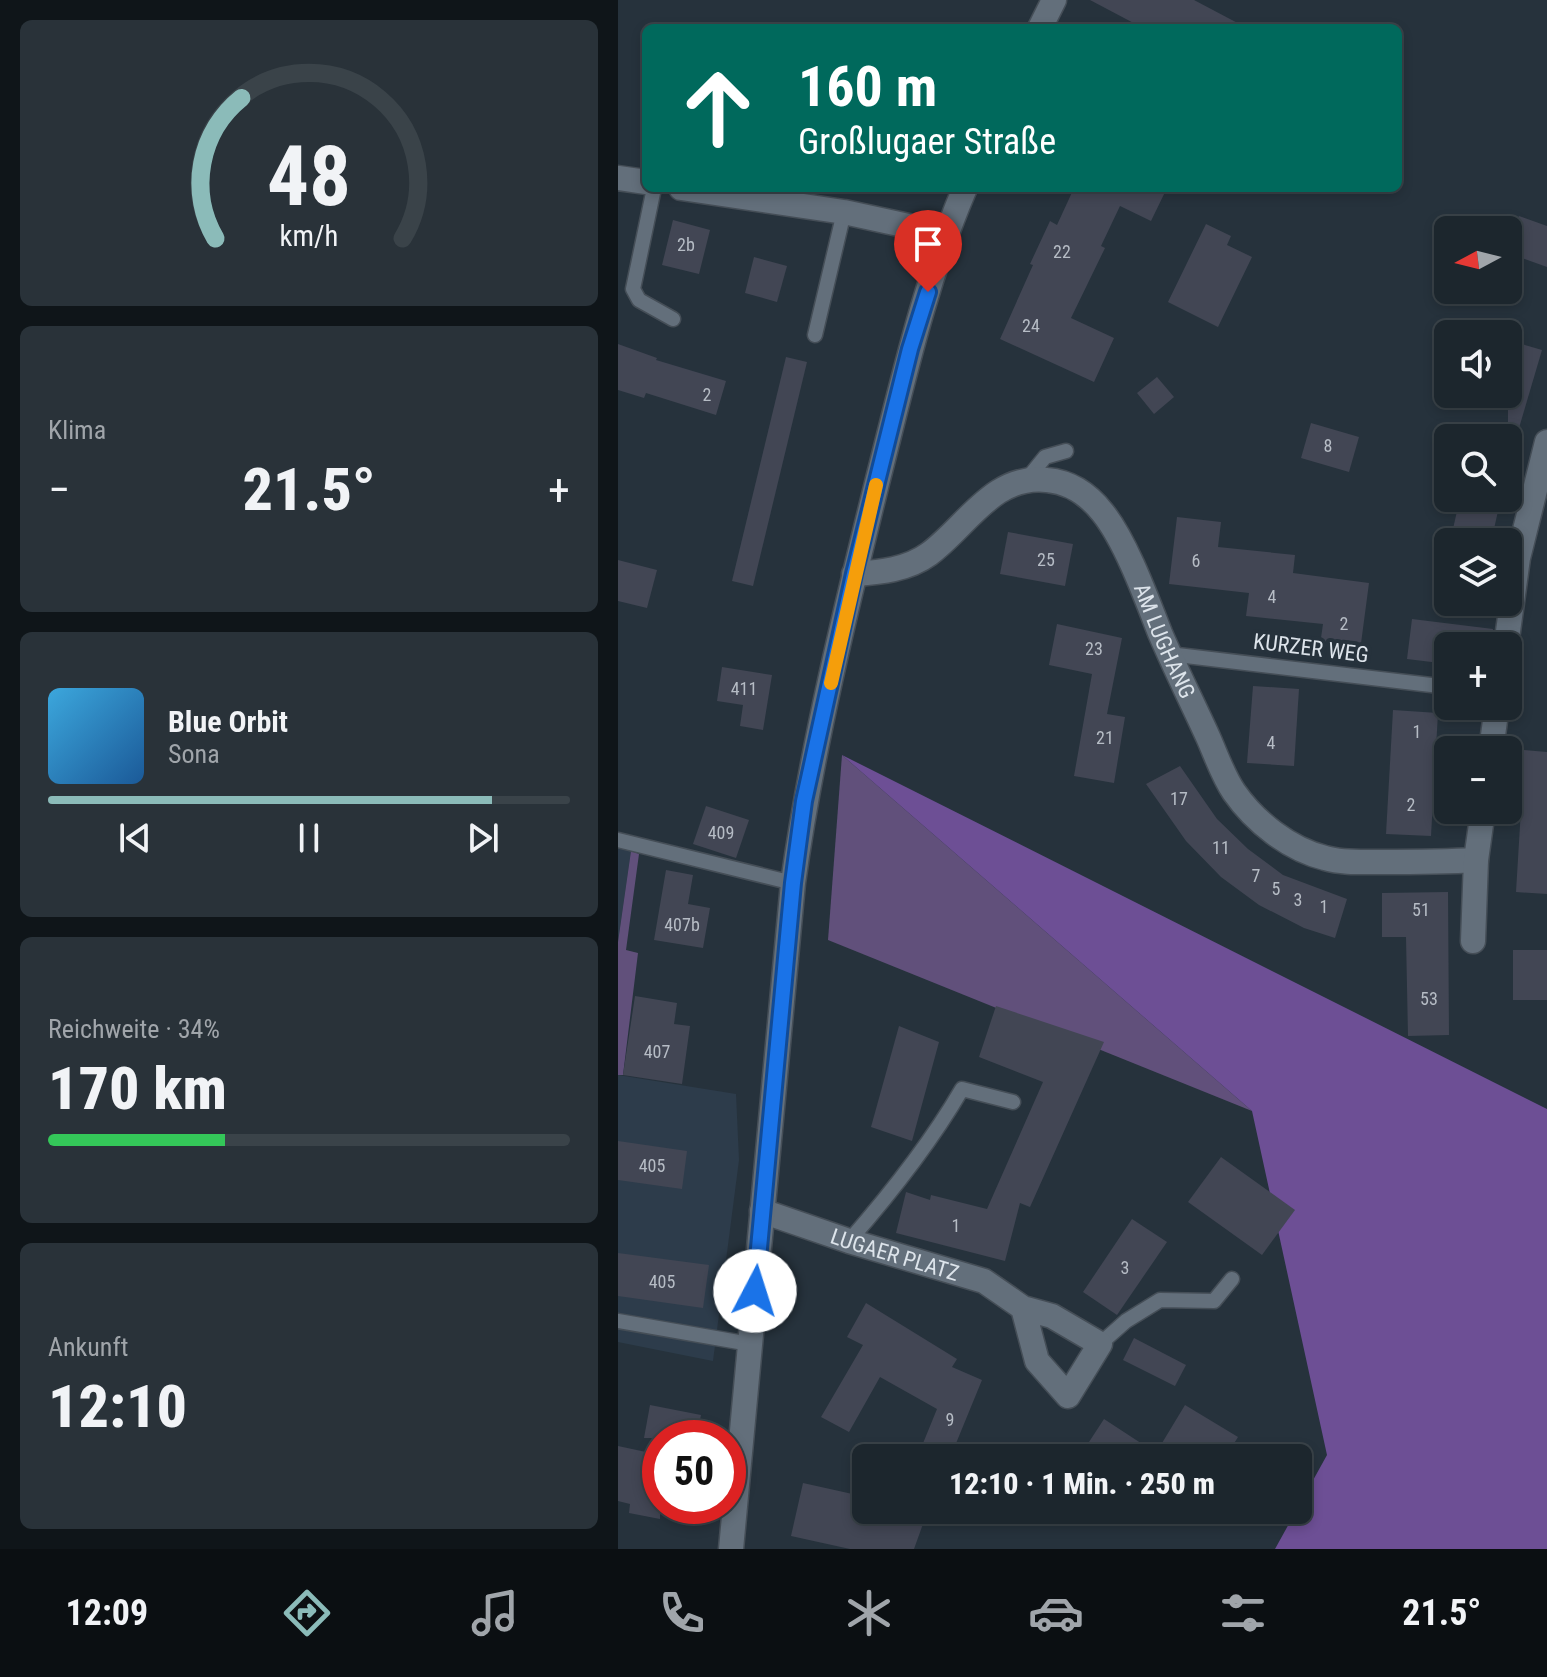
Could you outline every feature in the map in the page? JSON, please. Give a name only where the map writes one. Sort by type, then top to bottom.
[{"type":"street","points":[[1042,24],[1054,0]]},
{"type":"street","points":[[618,178],[642,181]]},
{"type":"street","points":[[708,192],[844,212],[945,234]]},
{"type":"street","points":[[731,1549],[793,883],[804,801],[854,574],[910,349],[945,234],[963,192]]},
{"type":"street","points":[[1508,632],[1518,558],[1547,442]]},
{"type":"street","points":[[854,574],[890,571],[917,561],[970,513],[1008,487],[1028,478]]},
{"type":"street","name":"AM LUGHANG","points":[[1028,478],[1052,480],[1076,488],[1105,515],[1137,576],[1169,654],[1232,790],[1251,814],[1299,849],[1337,860],[1476,860]]},
{"type":"street","points":[[1473,941],[1476,860],[1481,824]]},
{"type":"street","name":"LUGAER PLATZ","points":[[762,1211],[849,1241],[984,1281],[1023,1308],[1052,1316],[1100,1344]]},
{"type":"street","points":[[1023,1308],[1037,1361],[1068,1396],[1100,1344]]},
{"type":"lane","points":[[653,192],[633,289],[639,300],[673,319]]},
{"type":"lane","points":[[815,335],[844,212]]},
{"type":"lane","points":[[1028,478],[1045,457],[1066,451]]},
{"type":"lane","name":"KURZER WEG","points":[[1169,654],[1434,685]]},
{"type":"lane","points":[[618,840],[793,883]]},
{"type":"lane","points":[[849,1241],[888,1197],[938,1129],[962,1089],[1013,1102]]},
{"type":"lane","points":[[1100,1344],[1126,1321],[1160,1300],[1214,1301],[1232,1279]]},
{"type":"lane","points":[[618,1321],[750,1344]]},
{"type":"shaded area","points":[[842,755],[1252,1111],[828,940]]},
{"type":"shaded area","points":[[842,755],[1547,1109],[1547,1549],[1275,1549],[1289,1524],[1312,1524],[1312,1482],[1327,1455],[1252,1111]]},
{"type":"shaded area","points":[[618,848],[631,851],[618,942]]},
{"type":"shaded area","points":[[631,851],[639,854],[626,950],[638,953],[623,1075],[618,1075],[618,942]]},
{"type":"shaded area","points":[[618,1075],[736,1094],[739,1160],[713,1361],[618,1342]]},
{"type":"building","points":[[1090,0],[1194,0],[1239,24],[1135,24]]},
{"type":"building","points":[[1072,192],[1165,192],[1151,221],[1120,206],[1101,246],[1105,248],[1071,318],[1114,338],[1094,382],[1000,339],[1050,221],[1057,225]]},
{"type":"building","points":[[1522,217],[1547,226],[1547,267],[1522,258]]},
{"type":"building","points":[[673,220],[710,230],[699,274],[662,265]]},
{"type":"building","points":[[1206,224],[1231,236],[1227,245],[1252,257],[1218,327],[1168,302]]},
{"type":"building","points":[[754,257],[787,266],[777,302],[745,293]]},
{"type":"building","points":[[618,344],[656,360],[726,381],[716,415],[646,393],[644,398],[618,390]]},
{"type":"building","points":[[1522,344],[1542,350],[1520,424],[1508,424],[1508,408],[1522,408]]},
{"type":"building","points":[[786,357],[807,362],[753,586],[732,581]]},
{"type":"building","points":[[1157,377],[1174,397],[1154,414],[1137,393]]},
{"type":"building","points":[[1311,423],[1359,437],[1349,472],[1301,458]]},
{"type":"building","points":[[1457,512],[1498,512],[1494,528],[1453,528]]},
{"type":"building","points":[[1177,517],[1221,522],[1218,547],[1295,555],[1293,573],[1369,583],[1360,651],[1320,645],[1323,624],[1246,616],[1249,593],[1169,584]]},
{"type":"building","points":[[1008,532],[1073,544],[1065,586],[1000,574]]},
{"type":"building","points":[[618,560],[657,570],[647,608],[618,601]]},
{"type":"building","points":[[1412,619],[1493,629],[1493,632],[1434,632],[1434,662],[1407,659]]},
{"type":"building","points":[[1057,624],[1122,638],[1107,714],[1125,717],[1114,783],[1074,776],[1092,674],[1049,665]]},
{"type":"building","points":[[722,667],[772,675],[763,730],[740,726],[743,705],[717,701]]},
{"type":"building","points":[[1253,686],[1299,689],[1294,766],[1247,763]]},
{"type":"building","points":[[1393,710],[1434,713],[1434,720],[1438,720],[1437,736],[1434,736],[1431,836],[1386,834]]},
{"type":"building","points":[[1524,750],[1547,752],[1547,894],[1516,892],[1522,824]]},
{"type":"building","points":[[1180,766],[1217,819],[1248,849],[1283,875],[1347,899],[1335,938],[1304,928],[1259,905],[1221,877],[1186,841],[1146,784]]},
{"type":"building","points":[[706,806],[749,820],[736,858],[693,844]]},
{"type":"building","points":[[666,870],[693,875],[688,904],[710,908],[703,948],[654,940]]},
{"type":"building","points":[[1448,892],[1449,1035],[1408,1036],[1406,937],[1382,937],[1382,893]]},
{"type":"building","points":[[1513,950],[1547,950],[1547,1000],[1513,1000]]},
{"type":"building","points":[[635,996],[677,1003],[674,1024],[690,1026],[682,1084],[623,1075]]},
{"type":"building","points":[[996,1006],[1104,1042],[1030,1207],[1020,1203],[1005,1261],[896,1233],[906,1192],[930,1200],[931,1195],[987,1209],[1043,1082],[979,1057]]},
{"type":"building","points":[[899,1026],[939,1042],[912,1141],[871,1127]]},
{"type":"building","points":[[618,1141],[687,1151],[682,1189],[618,1180]]},
{"type":"building","points":[[1221,1157],[1295,1210],[1262,1255],[1188,1202]]},
{"type":"building","points":[[1132,1219],[1167,1242],[1117,1315],[1083,1292]]},
{"type":"building","points":[[618,1253],[709,1265],[703,1308],[618,1296]]},
{"type":"building","points":[[866,1303],[957,1359],[952,1367],[982,1380],[956,1444],[923,1444],[937,1409],[880,1377],[849,1432],[821,1417],[863,1345],[847,1337]]},
{"type":"building","points":[[1134,1338],[1186,1365],[1175,1386],[1123,1360]]},
{"type":"building","points":[[650,1405],[701,1415],[700,1420],[647,1420]]},
{"type":"building","points":[[1185,1405],[1238,1437],[1234,1444],[1161,1444]]},
{"type":"building","points":[[1104,1419],[1142,1444],[1092,1444],[1089,1442]]},
{"type":"building","points":[[618,1446],[642,1451],[642,1516],[629,1513],[630,1504],[618,1501]]},
{"type":"building","points":[[803,1483],[852,1494],[852,1524],[923,1524],[914,1549],[850,1549],[791,1536]]},
{"type":"slow traffic","points":[[831,683],[876,485]]},
{"type":"route","points":[[755,1291],[793,883],[804,801],[854,574],[910,349],[928,292]]}]
